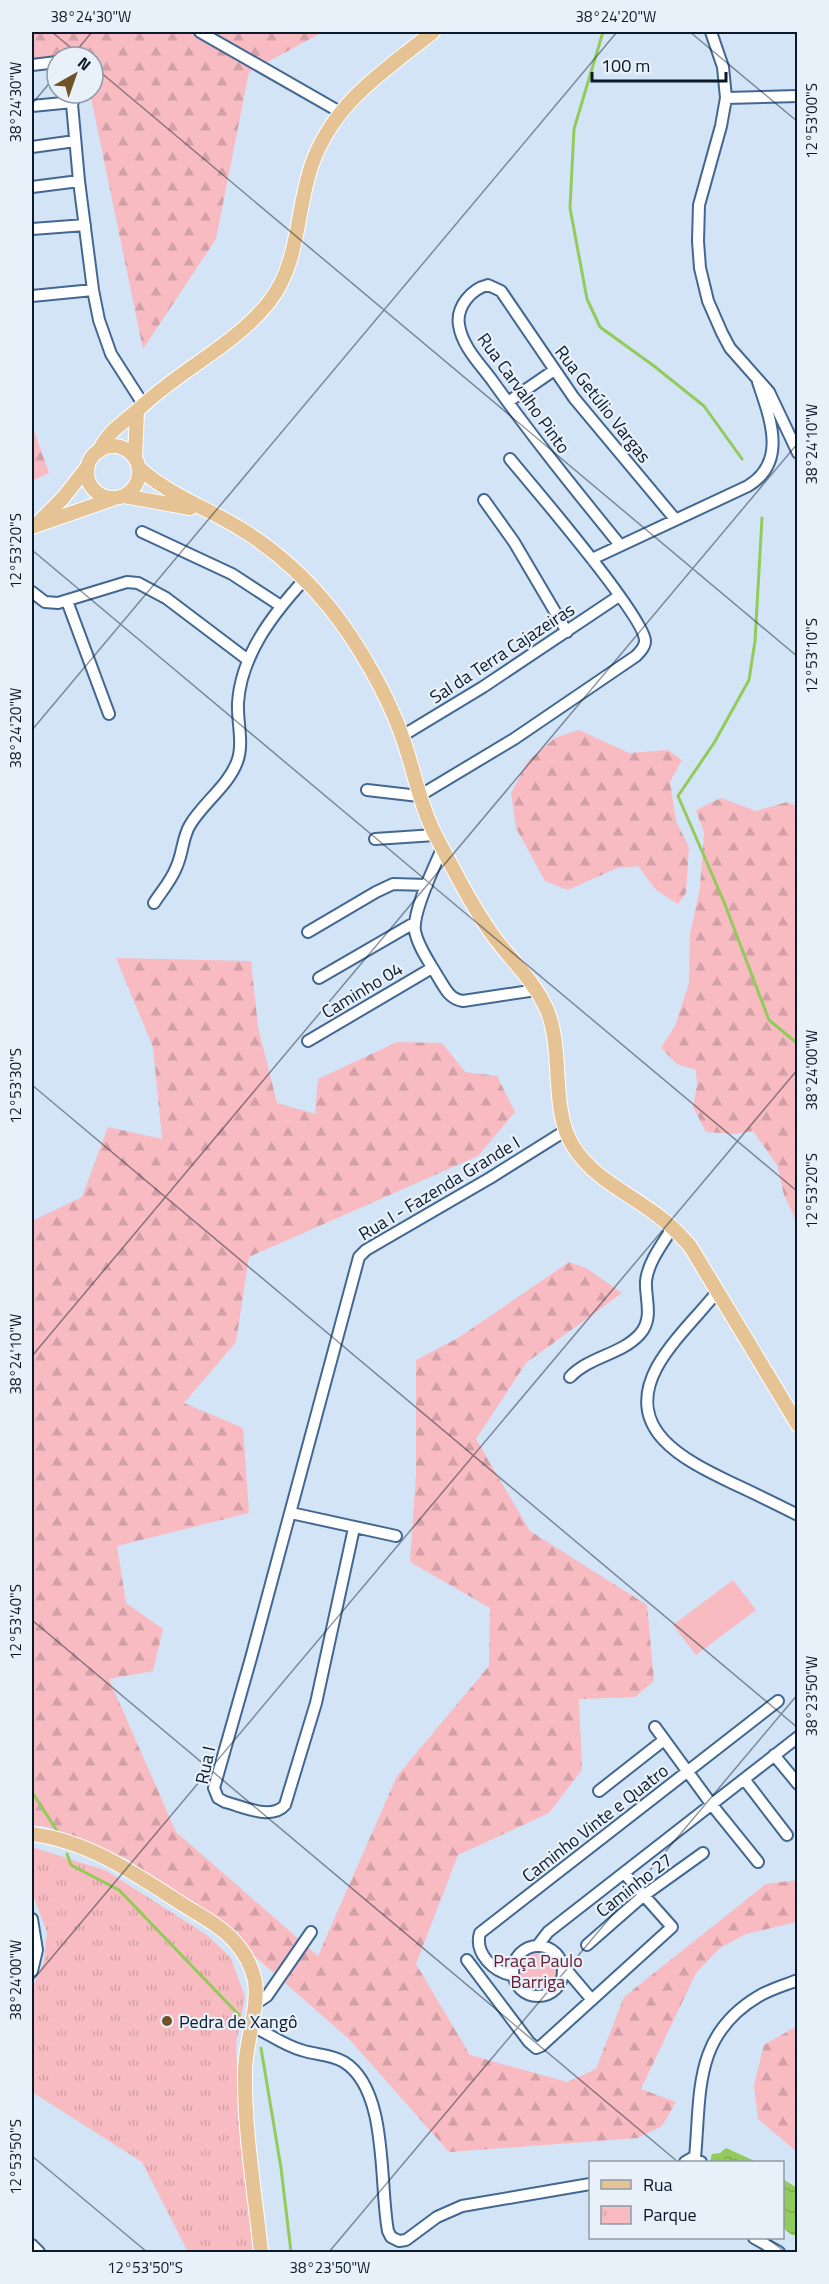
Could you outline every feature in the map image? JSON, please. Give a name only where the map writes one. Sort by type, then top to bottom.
[{"type":"main road","points":[[34,526],[59,503],[114,428],[174,379],[230,339],[262,310],[274,295],[289,265],[311,165],[320,144],[340,112],[363,88],[433,32]]},
{"type":"main road","points":[[34,526],[120,497],[136,484],[140,407]]},
{"type":"main road","points":[[99,451],[106,447],[122,448],[164,488],[258,540],[278,555],[304,580],[345,627],[375,680],[402,736],[419,796],[435,836],[493,936],[536,990],[551,1024],[565,1131],[582,1159],[593,1171],[673,1227],[690,1246],[798,1425]]},
{"type":"main road","points":[[88,466],[91,485],[106,497],[168,503],[207,512]]},
{"type":"main road","points":[[32,1834],[70,1843],[115,1862],[233,1939],[248,1962],[255,1981],[255,2004],[245,2068],[245,2107],[261,2253]]},
{"type":"street","points":[[200,32],[340,112]]},
{"type":"street","points":[[711,32],[723,67],[726,98],[721,126],[699,205],[698,254],[708,301],[722,333],[730,348],[769,392],[798,453]]},
{"type":"street","points":[[726,98],[798,96]]},
{"type":"street","points":[[73,105],[79,181],[99,320],[111,354],[140,407]]},
{"type":"street","points":[[32,147],[75,141]]},
{"type":"street","points":[[32,188],[79,181]]},
{"type":"street","points":[[32,229],[85,225]]},
{"type":"street","name":"Rua Carvalho Pinto","points":[[511,306],[501,291],[488,285],[479,287],[468,296],[461,309],[458,322],[460,333],[523,425],[620,545]]},
{"type":"street","points":[[32,296],[93,290]]},
{"type":"street","name":"Rua Getúlio Vargas","points":[[511,306],[553,371],[675,519]]},
{"type":"street","points":[[508,402],[553,371]]},
{"type":"street","points":[[592,559],[748,486],[764,474],[770,458],[772,429],[755,374]]},
{"type":"street","points":[[367,790],[419,796],[514,739],[636,656],[643,648],[645,640],[643,632],[619,596],[592,559],[510,459]]},
{"type":"street","points":[[484,500],[514,543],[567,632]]},
{"type":"street","points":[[142,532],[232,574],[281,606]]},
{"type":"street","points":[[154,903],[177,868],[189,826],[220,788],[237,762],[240,743],[239,690],[248,660],[281,606],[304,580]]},
{"type":"street","points":[[32,592],[52,604],[128,582],[138,583],[166,598],[248,660]]},
{"type":"street","name":"Sal da Terra Cajazeiras","points":[[402,736],[483,687],[619,596]]},
{"type":"street","points":[[68,601],[109,714]]},
{"type":"street","points":[[375,839],[435,836]]},
{"type":"street","points":[[442,849],[414,923],[418,940],[448,994],[456,1000],[463,1001],[536,990]]},
{"type":"street","points":[[308,933],[393,884],[427,885]]},
{"type":"street","name":"Caminho 04","points":[[319,978],[414,923]]},
{"type":"street","name":"Caminho 04","points":[[308,1041],[432,968]]},
{"type":"street","name":"Rua I - Fazenda Grande I","points":[[322,1391],[356,1263],[362,1253],[565,1131]]},
{"type":"street","points":[[570,1377],[587,1363],[621,1349],[640,1334],[647,1323],[646,1280],[652,1261],[673,1227]]},
{"type":"street","points":[[717,1292],[657,1367],[646,1404],[651,1421],[660,1438],[683,1457],[798,1515]]},
{"type":"street","name":"Rua I","points":[[322,1391],[291,1513],[214,1788],[218,1798],[225,1802],[271,1814],[280,1811],[285,1805],[316,1703],[332,1639],[354,1528]]},
{"type":"street","points":[[291,1513],[396,1536]]},
{"type":"street","name":"Caminho Vinte e Quatro","points":[[513,1975],[500,1971],[487,1960],[479,1947],[480,1933],[778,1701]]},
{"type":"street","points":[[655,1727],[758,1862]]},
{"type":"street","points":[[538,1945],[548,1932],[798,1737]]},
{"type":"street","points":[[599,1791],[664,1740]]},
{"type":"street","points":[[774,1755],[798,1784]]},
{"type":"street","points":[[744,1779],[787,1835]]},
{"type":"street","name":"Caminho 27","points":[[587,1945],[643,1896],[703,1854]]},
{"type":"street","points":[[467,1960],[536,2048],[672,1927],[624,1873]]},
{"type":"street","points":[[32,1919],[37,1950],[32,1971]]},
{"type":"street","points":[[255,2004],[267,1996],[311,1932]]},
{"type":"street","points":[[564,1967],[557,1987],[539,1996],[525,1992],[517,1984],[513,1975],[516,1958],[529,1947],[538,1945],[552,1949],[592,2000]]},
{"type":"street","points":[[694,2161],[700,2083],[706,2056],[715,2039],[726,2023],[743,2007],[761,1995],[798,1980]]},
{"type":"street","points":[[252,2025],[301,2050],[337,2058],[347,2064],[362,2080],[375,2117],[388,2230],[391,2237],[399,2241],[406,2241],[437,2217],[462,2206],[589,2184]]},
{"type":"street","points":[[756,2239],[779,2253]]},
{"type":"street","points":[[32,2245],[39,2253]]},
{"type":"green space","points":[[32,32],[323,32],[249,72],[216,239],[143,349],[92,105],[105,105],[105,45],[45,45],[45,62],[32,67]]},
{"type":"green space","points":[[32,425],[49,473],[32,481]]},
{"type":"green space","points":[[579,730],[629,753],[668,750],[682,760],[670,782],[676,821],[689,847],[686,893],[678,904],[656,890],[638,866],[617,868],[568,890],[545,881],[516,828],[511,793],[528,761],[555,738]]},
{"type":"green space","points":[[721,798],[756,811],[787,802],[797,806],[797,1223],[784,1195],[777,1165],[753,1131],[734,1134],[706,1132],[693,1107],[697,1085],[696,1070],[677,1064],[661,1048],[675,1026],[689,983],[690,934],[700,888],[704,833],[696,810]]},
{"type":"green space","points":[[116,958],[251,961],[258,1027],[277,1103],[315,1114],[318,1079],[397,1042],[442,1043],[465,1072],[497,1076],[515,1112],[478,1156],[249,1257],[236,1342],[184,1403],[243,1428],[249,1513],[117,1546],[126,1603],[163,1629],[153,1671],[109,1679],[176,1832],[318,1956],[397,1776],[489,1666],[490,1608],[410,1562],[416,1475],[416,1360],[458,1338],[569,1262],[586,1268],[622,1293],[526,1363],[476,1439],[530,1531],[647,1605],[654,1681],[635,1697],[579,1699],[582,1770],[549,1813],[458,1855],[416,1964],[470,2055],[567,2082],[596,2069],[624,1997],[766,1884],[797,1880],[797,1922],[746,1934],[720,1948],[696,1973],[641,2089],[676,2102],[662,2126],[638,2138],[449,2152],[350,2040],[235,1939],[127,1859],[48,1827],[32,1825],[32,1221],[82,1197],[108,1127],[162,1139],[153,1047]]},
{"type":"green space","points":[[733,1580],[756,1610],[696,1655],[673,1625]]},
{"type":"green space","points":[[32,1847],[107,1871],[207,1935],[231,1958],[245,1997],[236,2044],[239,2127],[253,2252],[188,2252],[142,2162],[32,2092],[32,1989],[44,1961],[47,1932],[32,1893]]},
{"type":"green space","name":"Praça Paulo Barriga","points":[[538,1950],[546,1951],[552,1956],[557,1962],[557,1978],[552,1984],[546,1989],[538,1990],[530,1989],[524,1984],[519,1978],[518,1970],[519,1962],[524,1956],[530,1951]]},
{"type":"green space","points":[[542,1952],[557,1969],[534,1989],[519,1971]]},
{"type":"green space","points":[[797,2026],[797,2152],[758,2119],[754,2085],[764,2045]]},
{"type":"water","points":[[726,2148],[755,2161],[710,2161],[712,2154],[720,2153]]},
{"type":"water","points":[[784,2180],[797,2188],[797,2235],[792,2235],[784,2229]]},
{"type":"waterway","points":[[603,32],[574,129],[570,208],[587,299],[600,327],[704,406],[742,459]]},
{"type":"waterway","points":[[762,518],[755,641],[749,680],[714,743],[678,796],[724,902],[769,1020],[798,1044]]},
{"type":"waterway","points":[[32,1795],[59,1834]]},
{"type":"waterway","points":[[67,1854],[71,1865],[119,1890],[239,2015]]},
{"type":"waterway","points":[[261,2048],[281,2168],[291,2252]]},
{"type":"place","name":"Pedra de Xangô","points":[[167,2021]]}]
